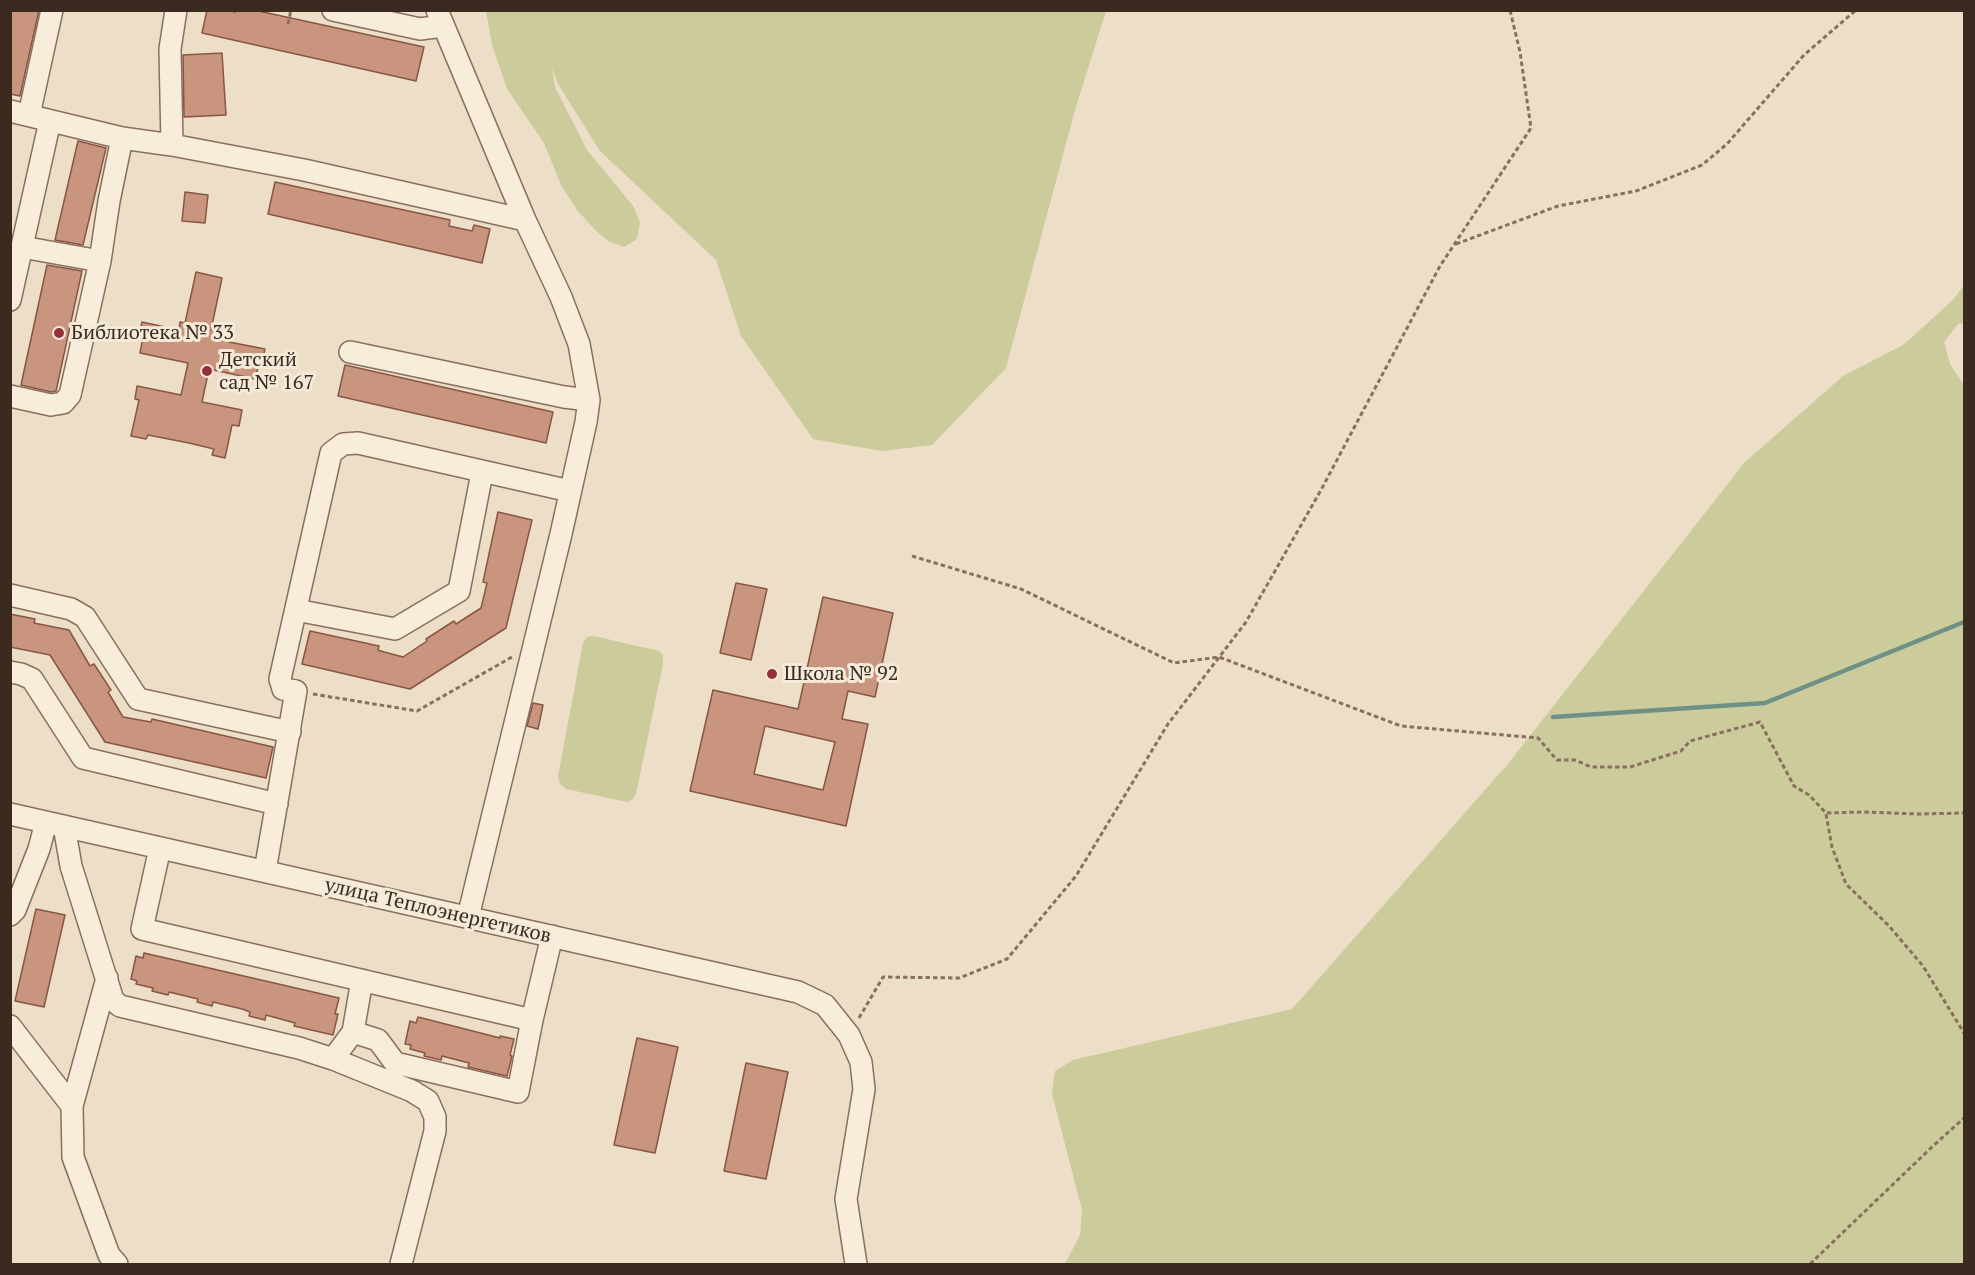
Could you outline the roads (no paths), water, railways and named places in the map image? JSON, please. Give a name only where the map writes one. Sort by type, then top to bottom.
[{"type":"street","points":[[52,10],[20,113],[122,138],[304,170],[525,220]]},
{"type":"street","points":[[172,145],[170,49],[176,10]]},
{"type":"street","points":[[333,10],[420,29],[440,18],[525,220],[561,297],[579,344],[589,400],[586,422],[534,645],[468,917]]},
{"type":"street","points":[[10,300],[50,120]]},
{"type":"street","points":[[10,396],[51,405],[63,403],[70,395],[100,261],[122,138]]},
{"type":"street","points":[[22,246],[100,261]]},
{"type":"street","points":[[350,352],[564,397],[589,400]]},
{"type":"street","points":[[265,872],[296,692],[283,689],[280,679],[331,453],[343,444],[358,443],[482,473],[570,491]]},
{"type":"street","points":[[296,610],[395,629],[459,591],[482,473]]},
{"type":"street","points":[[10,595],[71,609],[85,617],[138,699],[290,732]]},
{"type":"street","points":[[10,672],[21,674],[32,680],[83,758],[277,804]]},
{"type":"street","name":"улица Теплоэнергетиков","points":[[10,814],[798,992],[825,1005],[849,1035],[861,1062],[864,1089],[846,1199],[856,1264]]},
{"type":"street","points":[[10,915],[15,910],[39,849],[55,824]]},
{"type":"street","points":[[55,824],[71,866],[113,1000],[120,1006],[299,1048],[333,1059],[412,1091],[428,1101],[435,1117],[435,1131],[401,1264]]},
{"type":"street","points":[[160,848],[141,929],[532,1020]]},
{"type":"street","points":[[353,1032],[378,1040],[395,1063],[518,1092],[552,936]]},
{"type":"street","points":[[107,978],[72,1106],[73,1157],[109,1255],[117,1264]]},
{"type":"street","points":[[333,1059],[353,1032],[362,981]]},
{"type":"street","points":[[10,1026],[72,1106]]},
{"type":"waterway","points":[[1553,717],[1765,703],[1964,622]]},
{"type":"place","name":"Библиотека № 33","points":[[59,333]]},
{"type":"place","name":"Детский сад № 167","points":[[207,371]]},
{"type":"place","name":"Школа № 92","points":[[772,674]]}]
